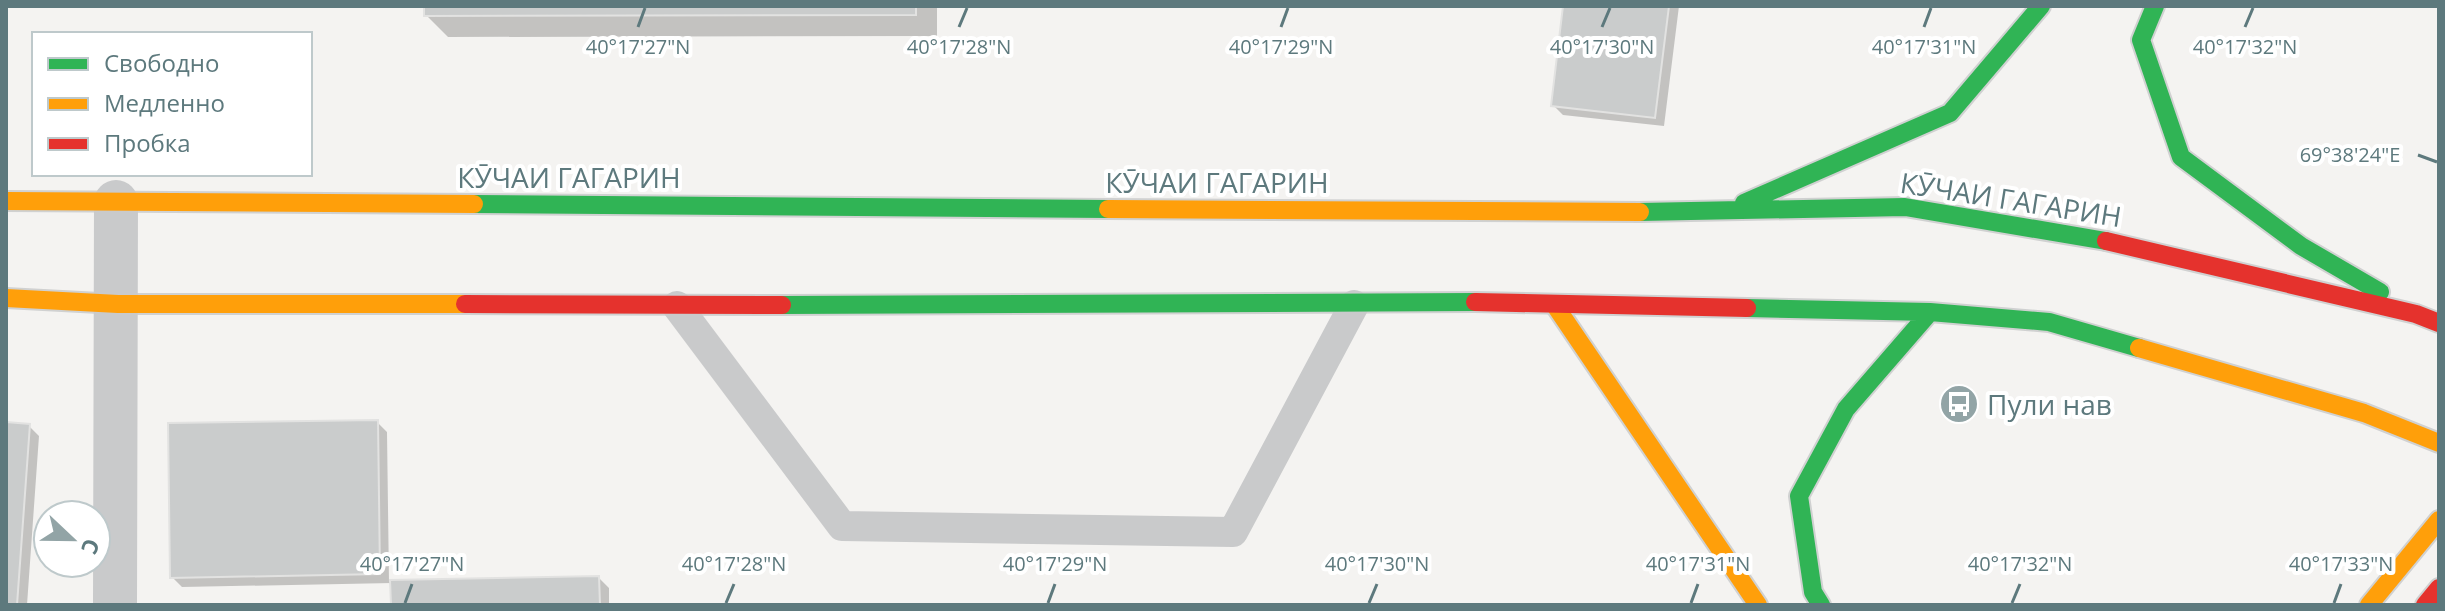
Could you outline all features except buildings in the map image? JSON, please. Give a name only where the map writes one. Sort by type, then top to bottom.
[{"type":"main road","points":[[1721,213],[1950,113],[2041,6]]},
{"type":"main road","points":[[2155,6],[2141,40],[2181,157],[2301,246],[2416,314],[2439,323]]},
{"type":"main road","name":"КӮЧАИ ГАГАРИН","points":[[6,201],[1721,213],[1905,207],[2118,243],[2416,314]]},
{"type":"main road","points":[[6,298],[118,304],[677,306],[1354,305],[1443,301],[1930,312],[2049,322],[2364,413],[2439,443]]},
{"type":"main road","points":[[1554,304],[1758,605]]},
{"type":"main road","points":[[1821,605],[1813,592],[1799,496],[1846,409],[1930,312]]},
{"type":"main road","points":[[2369,605],[2439,520]]},
{"type":"main road","points":[[2425,605],[2439,588]]},
{"type":"street","points":[[115,605],[116,202]]},
{"type":"lane","points":[[677,306],[842,526],[1233,532],[1354,305]]},
{"type":"traffic: fast","points":[[1744,203],[1950,113],[2041,6]]},
{"type":"traffic: fast","points":[[2155,6],[2141,40],[2181,157],[2301,246],[2380,292]]},
{"type":"traffic: fast","points":[[474,204],[1108,209]]},
{"type":"traffic: fast","points":[[1640,212],[1905,207],[2106,241]]},
{"type":"traffic: fast","points":[[782,305],[1475,302]]},
{"type":"traffic: fast","points":[[1747,308],[1930,312],[2049,322],[2139,348]]},
{"type":"traffic: fast","points":[[1821,605],[1813,592],[1799,496],[1846,409],[1930,312]]},
{"type":"traffic: slow","points":[[6,201],[474,204]]},
{"type":"traffic: slow","points":[[1108,209],[1640,212]]},
{"type":"traffic: slow","points":[[6,298],[118,304],[465,304]]},
{"type":"traffic: slow","points":[[1554,304],[1758,605]]},
{"type":"traffic: slow","points":[[2139,348],[2364,413],[2439,443]]},
{"type":"traffic: slow","points":[[2369,605],[2439,520]]},
{"type":"traffic: jam","points":[[2106,241],[2416,314],[2439,323]]},
{"type":"traffic: jam","points":[[1475,302],[1747,308]]},
{"type":"traffic: jam","points":[[465,304],[782,305]]},
{"type":"traffic: jam","points":[[2425,605],[2439,588]]},
{"type":"place","name":"Пули нав","points":[[1959,404]]}]
